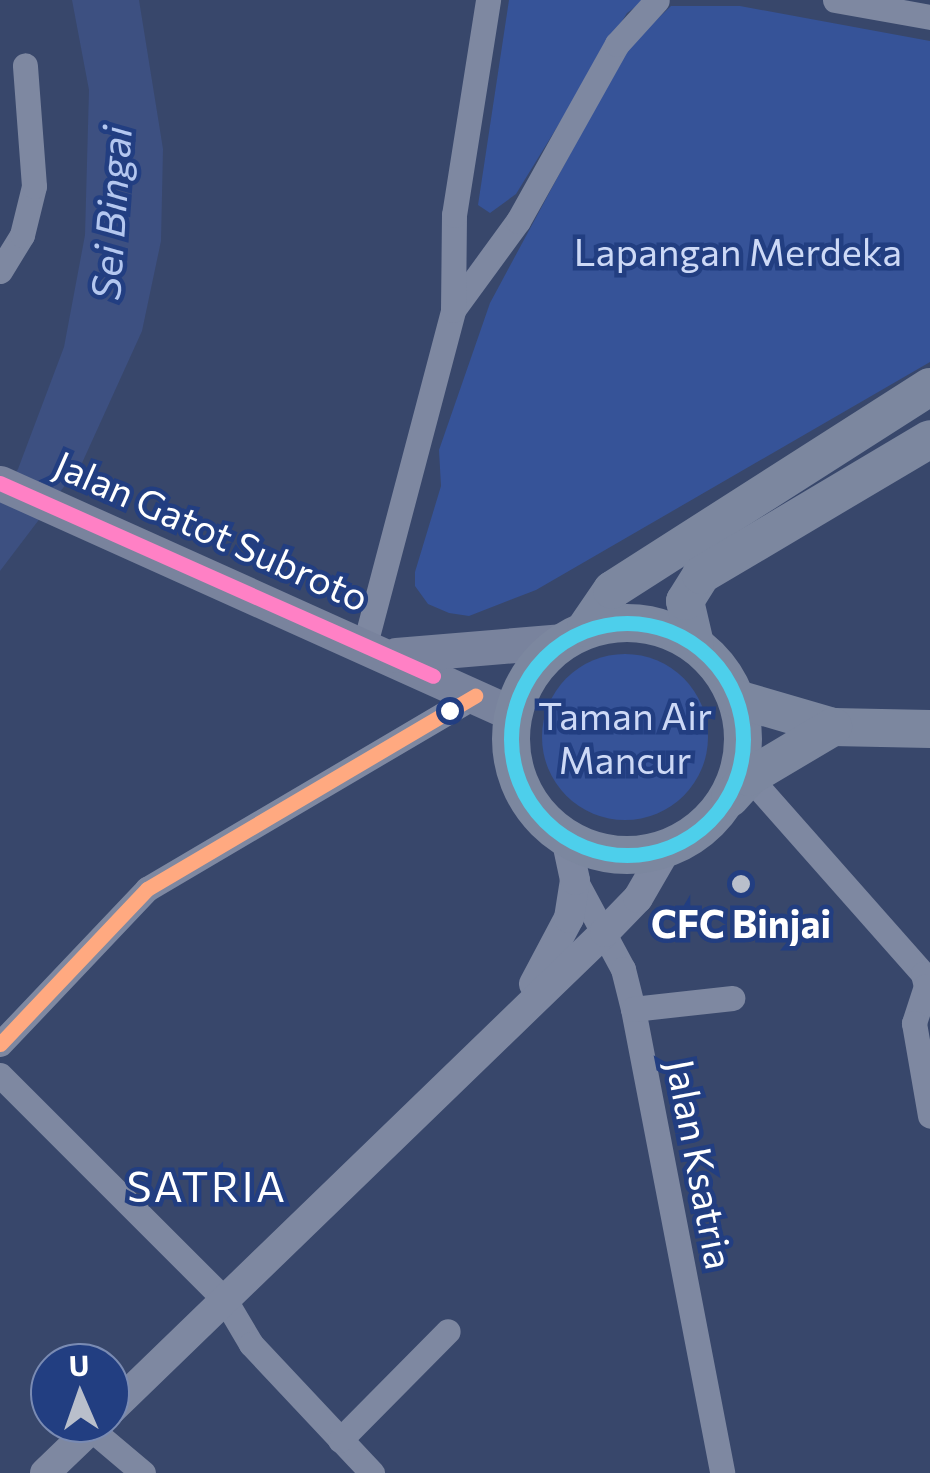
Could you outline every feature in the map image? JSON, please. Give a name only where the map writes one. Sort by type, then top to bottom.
[{"type":"main road","points":[[834,727],[749,776],[721,808],[668,848],[626,855],[567,840],[526,797],[514,770],[513,714],[531,673],[575,634],[612,590],[930,387]]},
{"type":"main road","points":[[721,808],[741,767],[737,698],[695,644],[686,601],[702,575],[930,439]]},
{"type":"main road","name":"Jalan Gatot Subroto","points":[[0,483],[513,714]]},
{"type":"main road","points":[[575,634],[654,626],[695,644]]},
{"type":"main road","name":"Jalan Gatot Subroto","points":[[378,650],[575,634]]},
{"type":"main road","points":[[737,698],[834,727],[930,729]]},
{"type":"street","points":[[378,650],[453,310],[454,215],[488,0]]},
{"type":"street","points":[[453,310],[518,221],[617,44],[657,0]]},
{"type":"street","points":[[835,0],[930,17]]},
{"type":"street","points":[[0,271],[22,235],[34,186],[24,65]]},
{"type":"street","points":[[0,1044],[147,889],[476,696]]},
{"type":"street","points":[[749,776],[919,967],[926,986],[914,1022],[923,1049],[930,1116]]},
{"type":"street","points":[[520,1009],[559,942],[575,880],[567,840]]},
{"type":"street","points":[[130,1391],[520,1009],[605,932],[638,898],[668,848]]},
{"type":"street","name":"Jalan Ksatria","points":[[575,880],[605,932],[633,1009],[722,1473]]},
{"type":"street","points":[[633,1009],[732,998]]},
{"type":"street","points":[[0,1076],[224,1300],[251,1344],[372,1473]]},
{"type":"street","points":[[340,1440],[448,1331]]},
{"type":"street","points":[[45,1473],[76,1443]]},
{"type":"street","points":[[113,1443],[129,1468]]},
{"type":"green space","points":[[509,0],[645,0],[627,13],[516,194],[490,213],[478,205]]},
{"type":"green space","name":"Lapangan Merdeka","points":[[671,6],[740,6],[930,41],[930,362],[536,590],[469,616],[449,613],[428,604],[415,586],[415,572],[441,486],[439,450],[490,303],[627,48]]},
{"type":"green space","name":"Taman Air Mancur","points":[[625,654],[657,661],[683,679],[701,705],[708,737],[701,769],[683,795],[657,813],[625,820],[593,813],[567,795],[549,769],[542,737],[549,705],[567,679],[593,661]]},
{"type":"water","name":"Sei Bingai","points":[[72,0],[139,0],[163,149],[161,241],[142,331],[82,463],[0,571],[0,497],[18,469],[64,347],[85,235],[89,90]]},
{"type":"transit line","points":[[0,483],[433,676]]},
{"type":"transit line","points":[[627,623],[672,631],[709,657],[735,694],[743,739],[735,784],[709,821],[672,847],[627,855],[582,847],[545,821],[519,784],[511,739],[519,694],[545,657],[582,631],[627,623]]},
{"type":"transit line","points":[[0,1044],[147,889],[475,696]]},
{"type":"place","name":"CFC Binjai","points":[[741,884]]},
{"type":"district","name":"SATRIA","points":[[207,1185]]}]
